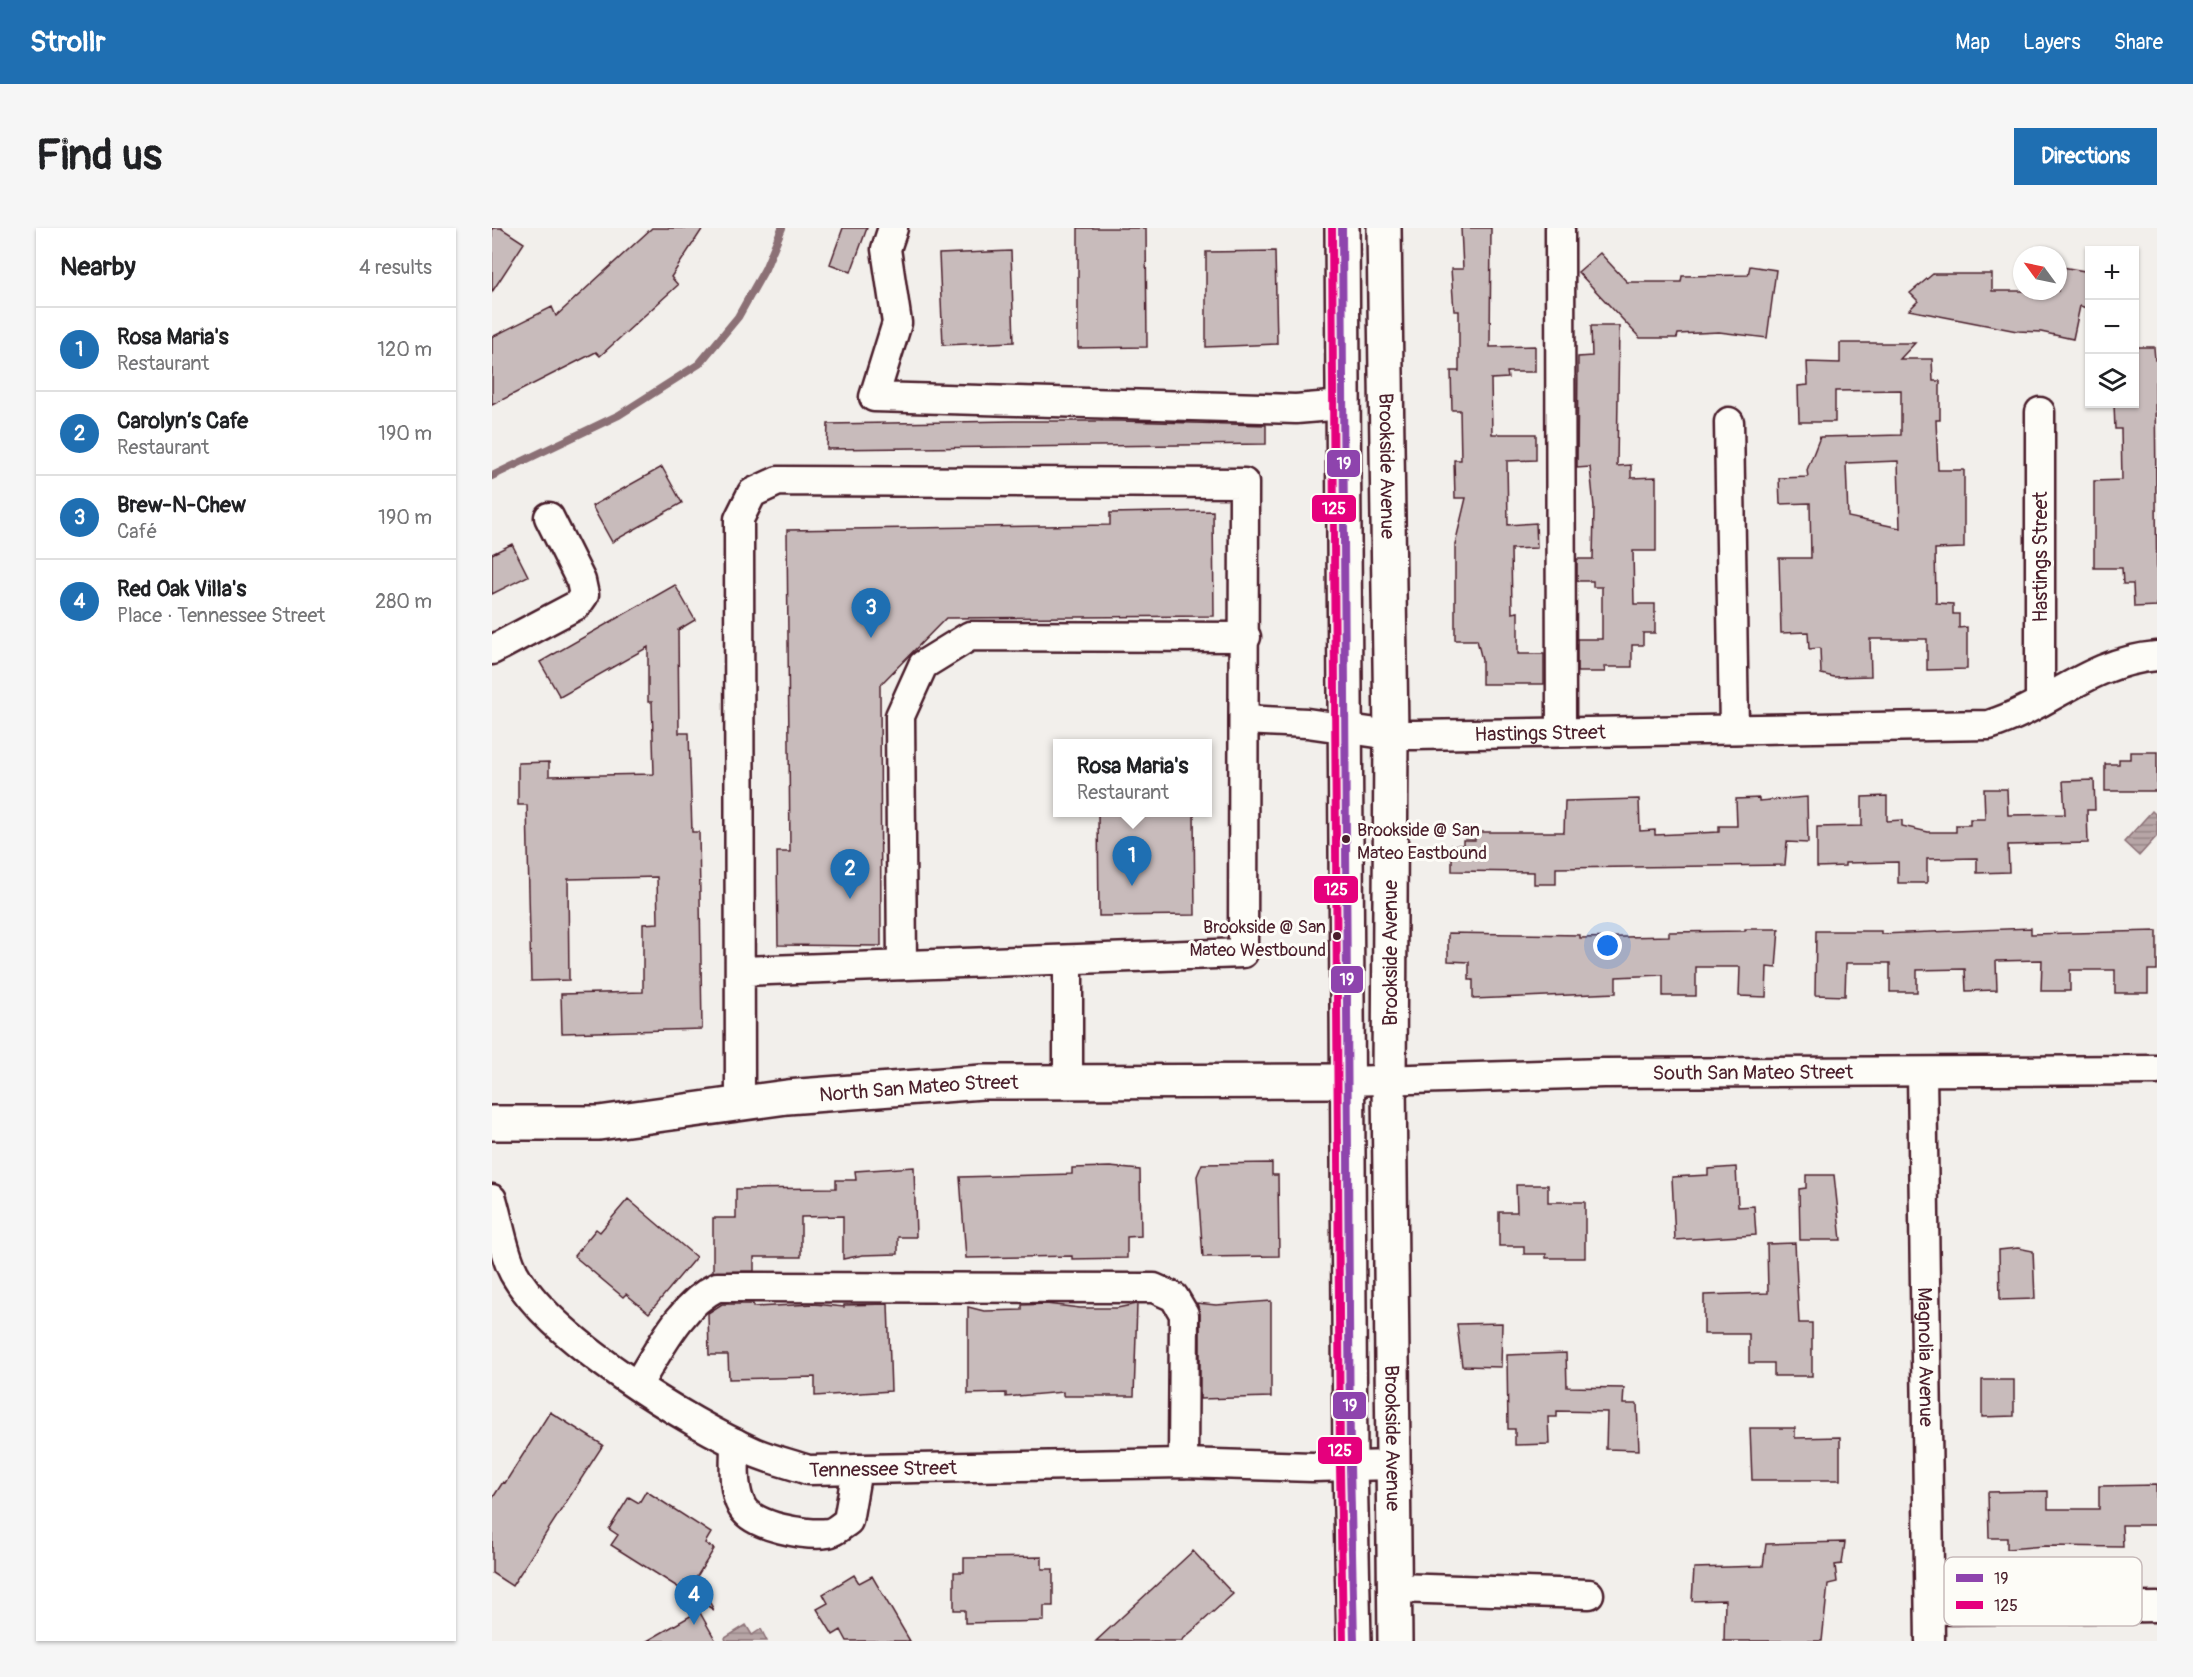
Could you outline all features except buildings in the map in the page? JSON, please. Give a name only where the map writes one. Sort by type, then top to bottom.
[{"type":"main road","points":[[1342,228],[1350,1466],[1354,1641]]},
{"type":"main road","name":"Brookside Avenue","points":[[1384,228],[1391,735],[1389,1081],[1395,1641]]},
{"type":"main road","name":"North San Mateo Street","points":[[492,1123],[598,1123],[787,1097],[982,1082],[1348,1081]]},
{"type":"street","points":[[893,228],[886,249],[897,323],[874,397],[1296,409],[1343,405]]},
{"type":"street","points":[[1560,228],[1562,732]]},
{"type":"street","name":"Hastings Street","points":[[2040,412],[2040,702]]},
{"type":"street","points":[[1729,422],[1734,729]]},
{"type":"street","points":[[740,1104],[739,519],[752,493],[778,481],[1244,483],[1246,637],[1243,953],[741,971]]},
{"type":"street","points":[[492,650],[576,605],[585,595],[581,581],[549,517]]},
{"type":"street","points":[[902,965],[900,716],[923,665],[970,636],[1246,637]]},
{"type":"street","name":"Hastings Street","points":[[1244,720],[1307,723],[1391,735],[1989,725],[2023,712],[2101,668],[2130,659],[2157,656]]},
{"type":"street","points":[[1068,961],[1068,1082]]},
{"type":"street","name":"South San Mateo Street","points":[[1348,1081],[1603,1073],[2157,1070]]},
{"type":"street","name":"Magnolia Avenue","points":[[1922,1072],[1930,1641]]},
{"type":"street","name":"Tennessee Street","points":[[492,1199],[497,1236],[513,1271],[533,1302],[558,1326],[637,1385],[735,1443],[759,1454],[808,1470],[1183,1463],[1394,1465]]},
{"type":"street","points":[[637,1385],[682,1316],[701,1295],[717,1287],[1154,1288],[1174,1297],[1184,1314],[1183,1463]]},
{"type":"street","points":[[735,1443],[735,1478],[742,1508],[757,1522],[803,1533],[831,1533],[848,1521],[857,1469]]},
{"type":"street","points":[[1395,1588],[1589,1594]]},
{"type":"street","points":[[2142,1607],[2157,1607]]},
{"type":"street","points":[[1930,1610],[1944,1610]]},
{"type":"shaded area","points":[[2152,811],[2157,816],[2157,836],[2139,856],[2124,842]]},
{"type":"shaded area","points":[[746,1625],[752,1635],[761,1629],[767,1641],[726,1641],[725,1638]]},
{"type":"waterway","points":[[492,476],[619,415],[699,364],[738,317],[765,269],[782,228]]},
{"type":"transit line","name":"125","points":[[1332,228],[1343,1641]]},
{"type":"transit line","name":"19","points":[[1342,228],[1350,1466],[1354,1641]]},
{"type":"place","name":"Brew-N-Chew","points":[[871,638]]},
{"type":"place","name":"Brookside @ San Mateo Eastbound","points":[[1346,839]]},
{"type":"place","name":"Rosa Maria's","points":[[1132,886]]},
{"type":"place","name":"Carolyn’s Cafe","points":[[850,899]]},
{"type":"place","name":"Brookside @ San Mateo Westbound","points":[[1337,936]]},
{"type":"place","name":"Red Oak Villa's","points":[[694,1625]]}]
